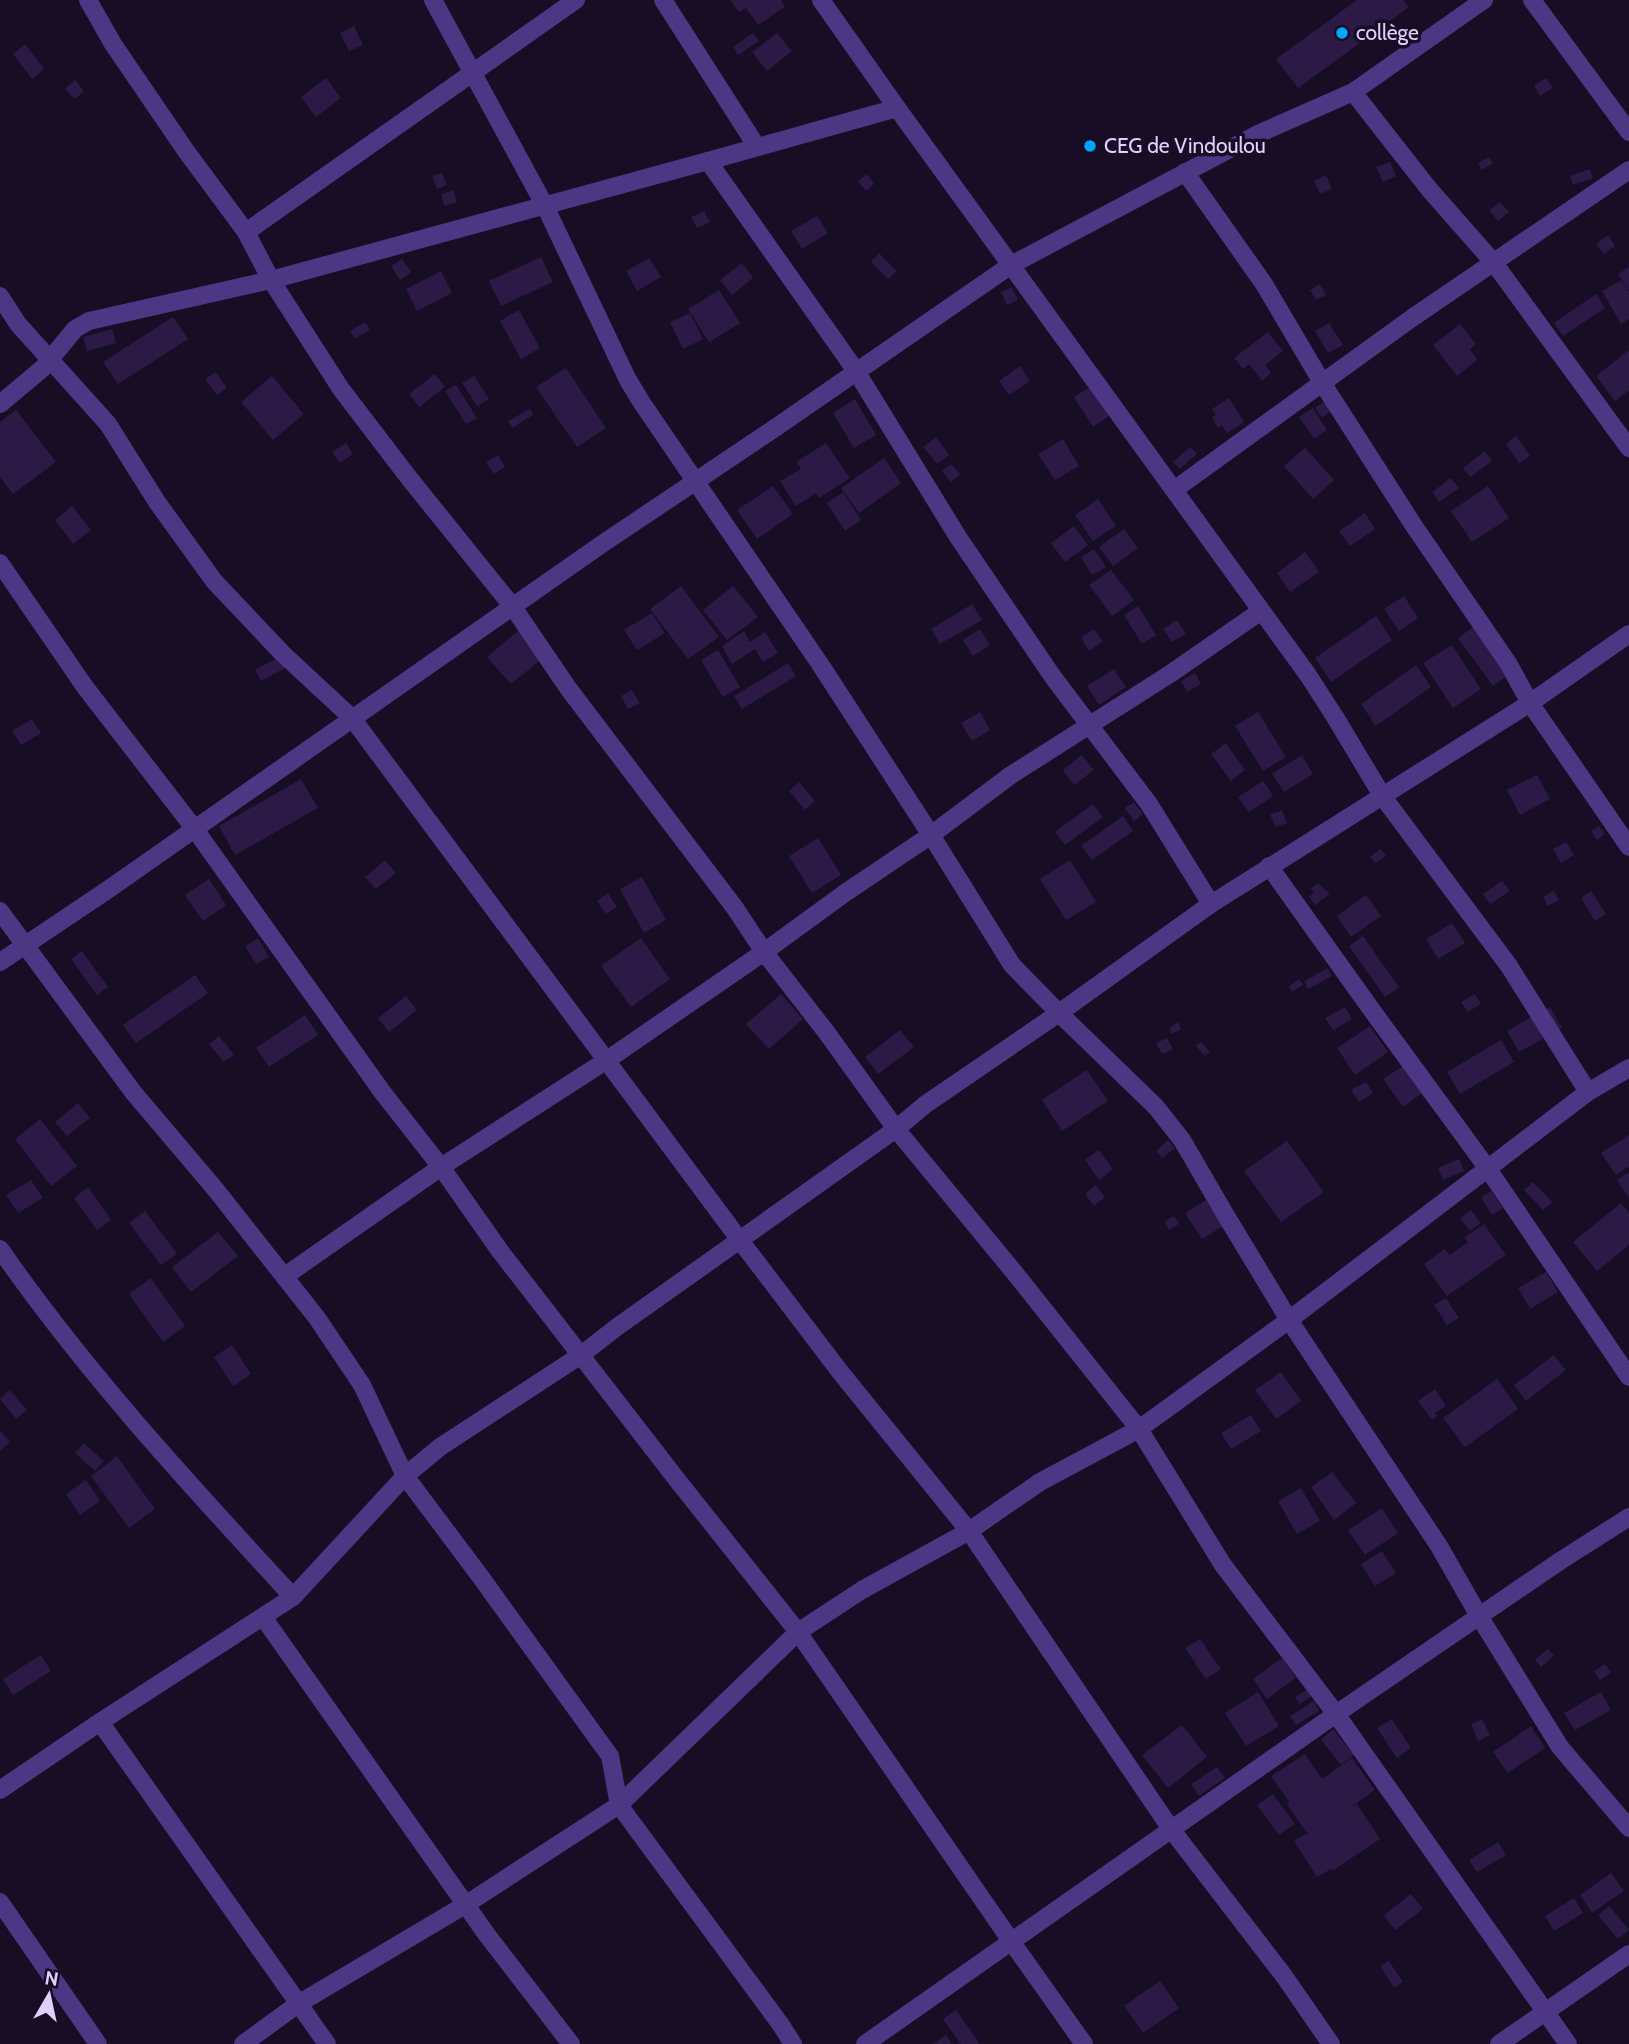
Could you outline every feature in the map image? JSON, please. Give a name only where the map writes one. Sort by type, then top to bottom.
[{"type":"street","points":[[88,0],[113,44],[186,151],[246,232],[271,280],[341,389],[513,607],[568,688],[735,908],[764,952],[896,1129],[1139,1429],[1223,1565],[1336,1714],[1568,2044]]},
{"type":"street","points":[[433,0],[545,206],[628,380],[820,664],[1013,965],[1156,1107],[1182,1140],[1289,1320],[1439,1546],[1560,1747],[1629,1828]]},
{"type":"street","points":[[246,232],[576,0]]},
{"type":"street","points":[[663,0],[757,148]]},
{"type":"street","points":[[821,0],[1261,611],[1335,717],[1383,797],[1510,966],[1588,1092]]},
{"type":"street","points":[[0,962],[106,891],[602,544],[1011,265],[1258,134],[1353,92],[1483,0]]},
{"type":"street","points":[[1532,0],[1629,132]]},
{"type":"street","points":[[1353,92],[1429,189],[1494,263],[1629,447]]},
{"type":"street","points":[[0,404],[43,368],[75,329],[89,321],[271,280],[897,108]]},
{"type":"street","points":[[708,161],[856,371],[958,537],[1053,677],[1149,804],[1211,904]]},
{"type":"street","points":[[1174,491],[1412,318],[1629,170]]},
{"type":"street","points":[[1185,172],[1264,284],[1323,384],[1414,526],[1508,663],[1530,703],[1629,847]]},
{"type":"street","points":[[0,296],[18,324],[108,424],[156,502],[214,581],[282,653],[352,718],[739,1239],[841,1373],[969,1531],[1171,1829],[1284,1976],[1331,2044]]},
{"type":"street","points":[[0,564],[85,687],[194,828],[383,1093],[441,1167],[500,1251],[798,1632],[1084,2044]]},
{"type":"street","points":[[285,1276],[441,1167],[607,1060],[764,952],[931,835],[1011,775],[1170,674],[1261,611]]},
{"type":"street","points":[[0,1790],[293,1597],[405,1476],[440,1447],[581,1355],[739,1239],[896,1129],[926,1104],[1211,904],[1530,703],[1629,634]]},
{"type":"street","points":[[1269,866],[1488,1168],[1629,1377]]},
{"type":"street","points":[[0,911],[133,1092],[317,1318],[362,1385],[405,1476],[610,1756],[619,1805],[793,2044]]},
{"type":"street","points":[[243,2044],[298,2004],[466,1905],[619,1805],[798,1632],[862,1590],[969,1531],[1040,1482],[1139,1429],[1289,1320],[1588,1092],[1629,1068]]},
{"type":"street","points":[[0,1250],[35,1299],[154,1445],[293,1597]]},
{"type":"street","points":[[865,2044],[1336,1714],[1629,1517]]},
{"type":"street","points":[[263,1617],[466,1905],[571,2044]]},
{"type":"street","points":[[100,1722],[327,2044]]},
{"type":"street","points":[[0,1902],[98,2044]]},
{"type":"street","points":[[1499,2044],[1629,1954]]},
{"type":"building","points":[[730,0],[781,0],[785,7],[758,25],[746,8],[739,12]]},
{"type":"building","name":"collège","points":[[1357,0],[1403,0],[1409,7],[1298,88],[1276,59]]},
{"type":"building","points":[[354,26],[363,45],[349,51],[340,33]]},
{"type":"building","points":[[753,33],[759,41],[738,55],[733,47]]},
{"type":"building","points":[[777,33],[792,51],[767,71],[752,52]]},
{"type":"building","points":[[25,44],[44,69],[32,79],[13,54]]},
{"type":"building","points":[[326,78],[341,98],[316,117],[301,97]]},
{"type":"building","points":[[1546,78],[1553,88],[1540,96],[1534,85]]},
{"type":"building","points":[[75,80],[84,91],[75,99],[65,89]]},
{"type":"building","points":[[1489,157],[1493,163],[1482,170],[1478,163]]},
{"type":"building","points":[[1390,162],[1396,176],[1383,182],[1376,167]]},
{"type":"building","points":[[1590,169],[1593,178],[1573,185],[1570,176]]},
{"type":"building","points":[[442,173],[447,185],[437,189],[432,176]]},
{"type":"building","points":[[867,174],[874,184],[866,191],[858,181]]},
{"type":"building","points":[[1326,175],[1332,189],[1320,194],[1314,181]]},
{"type":"building","points":[[453,190],[457,202],[444,206],[441,194]]},
{"type":"building","points":[[1500,202],[1509,212],[1498,221],[1489,210]]},
{"type":"building","points":[[704,211],[710,222],[697,228],[691,217]]},
{"type":"building","points":[[817,216],[828,233],[802,249],[791,231]]},
{"type":"building","points":[[1608,235],[1615,246],[1604,254],[1596,244]]},
{"type":"building","points":[[879,253],[897,271],[888,279],[871,262]]},
{"type":"building","points":[[541,257],[553,282],[501,306],[489,281]]},
{"type":"building","points":[[649,258],[661,277],[637,291],[626,271]]},
{"type":"building","points":[[402,259],[411,272],[400,280],[391,266]]},
{"type":"building","points":[[742,263],[753,278],[732,295],[720,280]]},
{"type":"building","points":[[1629,267],[1629,290],[1618,274]]},
{"type":"building","points":[[441,271],[452,293],[417,311],[406,289]]},
{"type":"building","points":[[1622,280],[1629,292],[1629,319],[1621,324],[1602,291]]},
{"type":"building","points":[[1320,284],[1326,295],[1316,300],[1310,290]]},
{"type":"building","points":[[1012,287],[1018,300],[1007,305],[1001,292]]},
{"type":"building","points":[[719,290],[740,323],[709,342],[688,309]]},
{"type":"building","points":[[1596,294],[1605,308],[1563,336],[1554,323]]},
{"type":"building","points":[[519,310],[540,348],[521,359],[500,321]]},
{"type":"building","points":[[690,313],[703,339],[683,349],[670,322]]},
{"type":"building","points":[[173,317],[188,339],[118,384],[103,362]]},
{"type":"building","points":[[365,322],[370,330],[355,339],[350,331]]},
{"type":"building","points":[[1329,323],[1343,345],[1328,353],[1315,331]]},
{"type":"building","points":[[1460,324],[1476,344],[1470,349],[1477,360],[1457,376],[1433,345]]},
{"type":"building","points":[[112,329],[116,343],[87,351],[83,337]]},
{"type":"building","points":[[1268,332],[1283,351],[1265,365],[1271,373],[1262,381],[1249,364],[1243,369],[1234,358]]},
{"type":"building","points":[[1629,350],[1629,390],[1615,401],[1596,376]]},
{"type":"building","points":[[1020,366],[1030,381],[1009,395],[999,381]]},
{"type":"building","points":[[566,368],[606,428],[577,447],[536,387]]},
{"type":"building","points":[[216,372],[227,388],[217,395],[205,379]]},
{"type":"building","points":[[435,374],[445,387],[419,407],[409,394]]},
{"type":"building","points":[[272,376],[304,414],[273,440],[241,402]]},
{"type":"building","points":[[474,376],[489,399],[477,406],[462,383]]},
{"type":"building","points":[[456,385],[477,418],[466,424],[445,391]]},
{"type":"building","points":[[1090,387],[1109,416],[1093,427],[1074,397]]},
{"type":"building","points":[[1330,397],[1336,407],[1322,418],[1315,408]]},
{"type":"building","points":[[1229,398],[1244,422],[1227,433],[1222,425],[1218,428],[1212,417],[1216,415],[1212,409]]},
{"type":"building","points":[[855,399],[876,435],[854,448],[833,413]]},
{"type":"building","points":[[1313,408],[1327,430],[1314,439],[1299,417]]},
{"type":"building","points":[[530,409],[533,415],[512,428],[508,421]]},
{"type":"building","points":[[16,410],[56,462],[13,494],[0,477],[0,422]]},
{"type":"building","points":[[1516,436],[1530,456],[1519,463],[1506,444]]},
{"type":"building","points":[[936,437],[949,455],[937,464],[923,447]]},
{"type":"building","points":[[1063,439],[1079,466],[1055,480],[1038,454]]},
{"type":"building","points":[[346,443],[353,454],[340,463],[332,452]]},
{"type":"building","points":[[826,443],[850,478],[819,498],[816,493],[796,506],[780,481],[801,469],[796,462]]},
{"type":"building","points":[[1190,447],[1197,454],[1180,469],[1173,462]]},
{"type":"building","points":[[1305,448],[1334,480],[1313,499],[1284,466]]},
{"type":"building","points":[[1485,451],[1492,461],[1470,477],[1463,468]]},
{"type":"building","points":[[498,455],[505,467],[494,474],[486,462]]},
{"type":"building","points":[[884,458],[901,483],[859,513],[841,488]]},
{"type":"building","points":[[951,464],[960,474],[951,482],[942,471]]},
{"type":"building","points":[[1451,478],[1459,488],[1439,502],[1432,492]]},
{"type":"building","points":[[773,486],[793,514],[757,539],[737,510]]},
{"type":"building","points":[[1488,486],[1509,518],[1472,542],[1451,511]]},
{"type":"building","points":[[843,492],[861,520],[845,531],[827,503]]},
{"type":"building","points":[[1098,499],[1116,526],[1093,541],[1075,515]]},
{"type":"building","points":[[72,506],[91,530],[73,544],[55,520]]},
{"type":"building","points":[[1365,513],[1375,529],[1350,546],[1339,531]]},
{"type":"building","points":[[1074,526],[1088,545],[1065,562],[1051,543]]},
{"type":"building","points":[[1124,529],[1138,548],[1113,566],[1099,547]]},
{"type":"building","points":[[1094,549],[1106,567],[1092,575],[1081,557]]},
{"type":"building","points":[[1305,552],[1319,572],[1290,592],[1277,573]]},
{"type":"building","points":[[1111,570],[1134,600],[1112,616],[1089,585]]},
{"type":"building","points":[[681,586],[719,637],[688,659],[650,609]]},
{"type":"building","points":[[733,586],[758,617],[727,640],[703,610]]},
{"type":"building","points":[[1404,596],[1418,618],[1399,631],[1384,609]]},
{"type":"building","points":[[972,604],[982,620],[940,644],[931,629]]},
{"type":"building","points":[[1138,606],[1156,635],[1142,644],[1124,615]]},
{"type":"building","points":[[652,613],[665,633],[637,650],[624,630]]},
{"type":"building","points":[[1376,616],[1392,640],[1331,682],[1315,658]]},
{"type":"building","points":[[1484,619],[1519,667],[1493,686],[1458,638]]},
{"type":"building","points":[[1177,620],[1186,634],[1172,642],[1163,629]]},
{"type":"building","points":[[980,629],[990,645],[973,656],[963,640]]},
{"type":"building","points":[[1094,629],[1103,641],[1089,651],[1081,638]]},
{"type":"building","points":[[519,630],[543,658],[511,684],[487,657]]},
{"type":"building","points":[[744,631],[750,642],[765,632],[778,653],[763,662],[755,649],[732,664],[722,646]]},
{"type":"building","points":[[1452,645],[1481,689],[1453,708],[1423,663]]},
{"type":"building","points":[[718,650],[740,687],[723,697],[701,660]]},
{"type":"building","points":[[288,652],[294,663],[261,681],[255,670]]},
{"type":"building","points":[[788,663],[796,676],[742,709],[734,696]]},
{"type":"building","points":[[1416,665],[1431,687],[1376,726],[1361,704]]},
{"type":"building","points":[[1114,669],[1126,687],[1099,705],[1087,686]]},
{"type":"building","points":[[1195,673],[1201,684],[1187,692],[1181,681]]},
{"type":"building","points":[[632,690],[640,703],[628,709],[621,696]]},
{"type":"building","points":[[980,712],[990,730],[972,741],[961,723]]},
{"type":"building","points":[[1258,712],[1286,757],[1263,771],[1235,726]]},
{"type":"building","points":[[32,719],[41,733],[21,745],[12,731]]},
{"type":"building","points":[[1226,743],[1245,770],[1231,781],[1211,754]]},
{"type":"building","points":[[1082,755],[1094,770],[1074,785],[1063,770]]},
{"type":"building","points":[[1302,755],[1313,774],[1284,792],[1272,774]]},
{"type":"building","points":[[1537,775],[1550,799],[1520,815],[1507,790]]},
{"type":"building","points":[[301,779],[318,808],[235,855],[219,826]]},
{"type":"building","points":[[1263,781],[1273,796],[1249,812],[1238,797]]},
{"type":"building","points":[[799,782],[815,801],[805,810],[789,791]]},
{"type":"building","points":[[1134,802],[1143,814],[1134,821],[1125,808]]},
{"type":"building","points":[[1093,804],[1103,817],[1065,845],[1055,832]]},
{"type":"building","points":[[1282,810],[1287,823],[1276,827],[1270,815]]},
{"type":"building","points":[[1123,816],[1133,831],[1092,860],[1081,846]]},
{"type":"building","points":[[1599,826],[1605,834],[1597,840],[1591,831]]},
{"type":"building","points":[[818,838],[841,875],[812,893],[789,856]]},
{"type":"building","points":[[1566,842],[1574,855],[1561,863],[1553,849]]},
{"type":"building","points":[[1381,849],[1386,856],[1375,863],[1370,857]]},
{"type":"building","points":[[385,860],[396,873],[376,889],[365,877]]},
{"type":"building","points":[[1070,860],[1096,902],[1066,920],[1040,879]]},
{"type":"building","points":[[642,877],[666,920],[644,933],[620,889]]},
{"type":"building","points":[[209,879],[226,905],[203,921],[185,895]]},
{"type":"building","points":[[1502,881],[1510,891],[1490,904],[1483,894]]},
{"type":"building","points":[[1318,883],[1330,894],[1315,905],[1309,896],[1314,893],[1311,889]]},
{"type":"building","points":[[1554,891],[1559,900],[1548,906],[1543,897]]},
{"type":"building","points":[[1591,891],[1606,914],[1595,921],[1581,898]]},
{"type":"building","points":[[608,893],[617,907],[606,914],[597,901]]},
{"type":"building","points":[[1366,895],[1381,916],[1351,937],[1337,916]]},
{"type":"building","points":[[1452,923],[1465,943],[1438,959],[1426,939]]},
{"type":"building","points":[[1363,936],[1399,987],[1385,997],[1349,946]]},
{"type":"building","points":[[258,938],[269,957],[256,964],[245,946]]},
{"type":"building","points":[[641,938],[670,979],[631,1007],[601,966]]},
{"type":"building","points":[[82,951],[108,987],[97,995],[71,959]]},
{"type":"building","points":[[1328,968],[1332,976],[1308,989],[1304,981]]},
{"type":"building","points":[[195,975],[208,993],[136,1043],[123,1025]]},
{"type":"building","points":[[1299,979],[1303,985],[1292,992],[1289,986]]},
{"type":"building","points":[[781,994],[803,1019],[769,1049],[746,1024]]},
{"type":"building","points":[[1475,994],[1481,1004],[1468,1012],[1461,1002]]},
{"type":"building","points":[[406,996],[417,1010],[389,1032],[378,1018]]},
{"type":"building","points":[[1345,1007],[1352,1019],[1333,1030],[1325,1018]]},
{"type":"building","points":[[1550,1007],[1562,1028],[1519,1052],[1507,1031]]},
{"type":"building","points":[[305,1015],[318,1035],[269,1067],[256,1048]]},
{"type":"building","points":[[1178,1022],[1181,1029],[1172,1034],[1169,1028]]},
{"type":"building","points":[[1370,1026],[1388,1052],[1355,1075],[1337,1048]]},
{"type":"building","points":[[900,1030],[914,1047],[878,1074],[865,1057]]},
{"type":"building","points":[[219,1036],[234,1055],[224,1062],[209,1044]]},
{"type":"building","points":[[1167,1038],[1173,1049],[1162,1054],[1156,1043]]},
{"type":"building","points":[[1501,1040],[1514,1062],[1460,1094],[1447,1072]]},
{"type":"building","points":[[1201,1042],[1210,1052],[1205,1056],[1196,1046]]},
{"type":"building","points":[[1409,1062],[1428,1089],[1403,1107],[1383,1079]]},
{"type":"building","points":[[1087,1070],[1108,1101],[1062,1131],[1042,1100]]},
{"type":"building","points":[[1366,1082],[1373,1093],[1359,1102],[1351,1090]]},
{"type":"building","points":[[78,1103],[90,1118],[67,1136],[55,1122]]},
{"type":"building","points":[[40,1119],[77,1166],[51,1186],[15,1139]]},
{"type":"building","points":[[1629,1135],[1629,1166],[1616,1175],[1601,1153]]},
{"type":"building","points":[[1168,1140],[1175,1148],[1162,1158],[1156,1151]]},
{"type":"building","points":[[1287,1141],[1324,1192],[1281,1222],[1244,1171]]},
{"type":"building","points":[[1099,1150],[1113,1169],[1099,1180],[1085,1160]]},
{"type":"building","points":[[1459,1159],[1464,1171],[1443,1180],[1438,1168]]},
{"type":"building","points":[[1629,1172],[1629,1198],[1617,1180]]},
{"type":"building","points":[[31,1180],[43,1198],[18,1213],[6,1195]]},
{"type":"building","points":[[1533,1182],[1552,1202],[1543,1210],[1524,1190]]},
{"type":"building","points":[[1095,1185],[1105,1197],[1094,1206],[1085,1194]]},
{"type":"building","points":[[88,1187],[111,1220],[97,1230],[74,1198]]},
{"type":"building","points":[[1491,1191],[1503,1208],[1492,1215],[1481,1198]]},
{"type":"building","points":[[1206,1200],[1223,1226],[1202,1239],[1185,1213]]},
{"type":"building","points":[[1621,1203],[1629,1213],[1629,1245],[1597,1271],[1573,1242]]},
{"type":"building","points":[[1471,1210],[1481,1223],[1470,1231],[1460,1218]]},
{"type":"building","points":[[145,1211],[177,1254],[161,1265],[129,1223]]},
{"type":"building","points":[[1174,1216],[1179,1224],[1169,1230],[1164,1222]]},
{"type":"building","points":[[1484,1224],[1506,1255],[1447,1296],[1424,1264],[1445,1249],[1450,1255],[1468,1242],[1464,1238]]},
{"type":"building","points":[[218,1232],[238,1256],[191,1292],[172,1267]]},
{"type":"building","points":[[1546,1272],[1558,1292],[1530,1309],[1518,1288]]},
{"type":"building","points":[[151,1278],[185,1326],[163,1342],[129,1294]]},
{"type":"building","points":[[1446,1298],[1459,1318],[1447,1325],[1434,1305]]},
{"type":"building","points":[[232,1345],[251,1374],[233,1386],[214,1357]]},
{"type":"building","points":[[1554,1355],[1566,1370],[1526,1401],[1514,1385]]},
{"type":"building","points":[[1281,1372],[1301,1401],[1276,1419],[1255,1390]]},
{"type":"building","points":[[1497,1379],[1518,1409],[1465,1447],[1443,1418]]},
{"type":"building","points":[[1435,1389],[1446,1406],[1435,1413],[1437,1416],[1432,1420],[1418,1401]]},
{"type":"building","points":[[10,1390],[27,1410],[16,1419],[0,1399]]},
{"type":"building","points":[[1251,1415],[1261,1431],[1231,1449],[1221,1433]]},
{"type":"building","points":[[0,1431],[10,1442],[0,1451]]},
{"type":"building","points":[[84,1443],[104,1461],[95,1471],[75,1453]]},
{"type":"building","points":[[117,1456],[155,1509],[129,1528],[91,1476]]},
{"type":"building","points":[[1332,1472],[1356,1503],[1334,1520],[1311,1487]]},
{"type":"building","points":[[86,1480],[100,1501],[80,1515],[66,1494]]},
{"type":"building","points":[[1301,1488],[1320,1521],[1297,1534],[1278,1501]]},
{"type":"building","points":[[1382,1508],[1398,1533],[1365,1555],[1348,1530]]},
{"type":"building","points":[[1382,1551],[1396,1573],[1375,1586],[1361,1564]]},
{"type":"building","points":[[1200,1639],[1221,1669],[1206,1679],[1185,1648]]},
{"type":"building","points":[[1548,1649],[1554,1656],[1541,1667],[1535,1660]]},
{"type":"building","points":[[41,1655],[51,1671],[13,1695],[3,1679]]},
{"type":"building","points":[[1282,1658],[1296,1678],[1267,1699],[1253,1679]]},
{"type":"building","points":[[1605,1664],[1611,1672],[1600,1680],[1594,1671]]},
{"type":"building","points":[[1308,1689],[1312,1696],[1300,1704],[1295,1697]]},
{"type":"building","points":[[1258,1692],[1279,1726],[1246,1746],[1225,1713]]},
{"type":"building","points":[[1601,1692],[1611,1710],[1575,1730],[1564,1713]]},
{"type":"building","points":[[1314,1701],[1319,1711],[1296,1725],[1290,1716]]},
{"type":"building","points":[[1392,1719],[1411,1748],[1397,1758],[1377,1728]]},
{"type":"building","points":[[1482,1719],[1490,1735],[1478,1741],[1471,1724]]},
{"type":"building","points":[[1182,1725],[1207,1757],[1168,1788],[1142,1755]]},
{"type":"building","points":[[1531,1726],[1545,1748],[1508,1773],[1493,1752]]},
{"type":"building","points":[[1333,1729],[1354,1755],[1341,1765],[1321,1740]]},
{"type":"building","points":[[1305,1754],[1322,1779],[1352,1758],[1375,1790],[1343,1813],[1357,1804],[1380,1839],[1332,1871],[1331,1869],[1317,1877],[1294,1841],[1306,1834],[1309,1836],[1271,1776]]},
{"type":"building","points":[[1217,1767],[1225,1778],[1199,1796],[1191,1784]]},
{"type":"building","points":[[1273,1794],[1295,1824],[1279,1835],[1257,1805]]},
{"type":"building","points":[[1498,1842],[1506,1855],[1477,1872],[1469,1860]]},
{"type":"building","points":[[1611,1873],[1624,1891],[1592,1913],[1580,1895]]},
{"type":"building","points":[[1411,1894],[1423,1909],[1395,1930],[1384,1915]]},
{"type":"building","points":[[1574,1898],[1583,1913],[1554,1931],[1545,1916]]},
{"type":"building","points":[[1609,1906],[1629,1930],[1618,1939],[1598,1915]]},
{"type":"building","points":[[1389,1961],[1403,1982],[1394,1988],[1380,1966]]},
{"type":"building","points":[[1160,1981],[1179,2008],[1143,2033],[1124,2006]]},
{"type":"building","points":[[956,2010],[980,2044],[961,2044],[943,2019]]},
{"type":"building","points":[[946,2035],[952,2044],[933,2044]]},
{"type":"place","name":"collège","points":[[1342,33]]},
{"type":"place","name":"CEG de Vindoulou","points":[[1090,146]]}]
